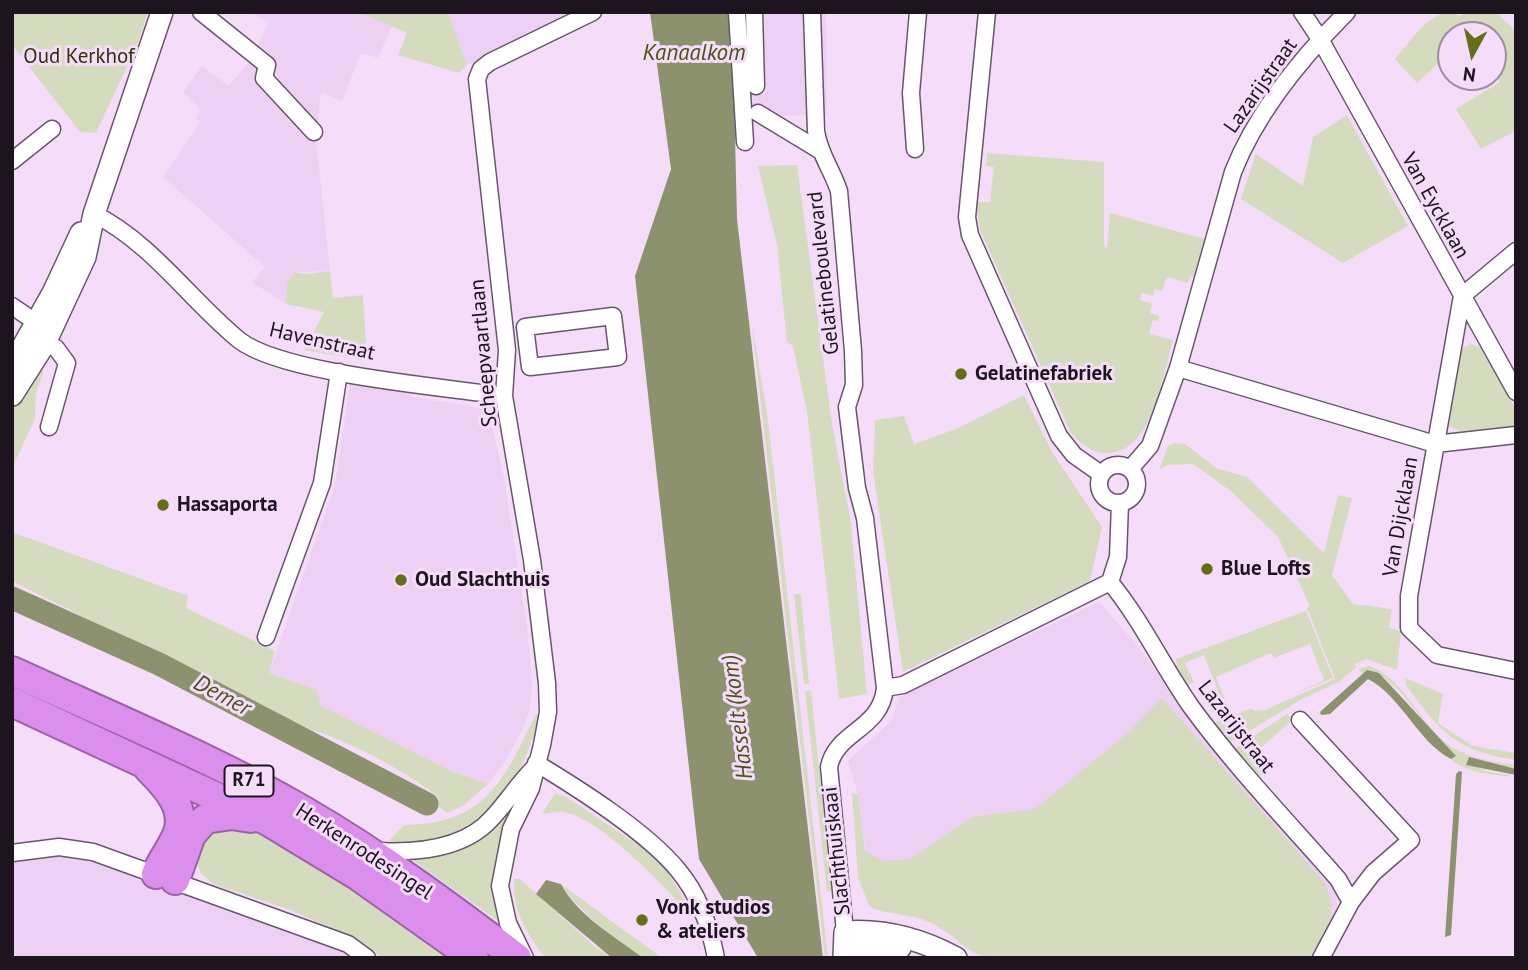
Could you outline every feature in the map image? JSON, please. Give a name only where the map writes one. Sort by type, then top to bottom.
[{"type":"highway","name":"Herkenrodesingel","points":[[12,671],[237,774],[368,850],[517,958]]},
{"type":"highway","name":"Herkenrodesingel","points":[[12,702],[268,821],[357,875],[474,958]]},
{"type":"highway","points":[[142,761],[167,787],[178,808],[180,820],[165,877]]},
{"type":"highway","points":[[165,877],[191,835],[205,819],[232,815],[268,821]]},
{"type":"main road","points":[[12,395],[80,234],[94,214],[162,12]]},
{"type":"main road","points":[[12,366],[37,334]]},
{"type":"main road","points":[[848,949],[873,932],[904,936],[956,958]]},
{"type":"main road","points":[[848,949],[905,949],[939,958]]},
{"type":"street","points":[[201,12],[267,65],[264,78],[314,132]]},
{"type":"street","name":"Scheepvaartlaan","points":[[525,958],[508,923],[500,886],[511,829],[531,788],[548,712],[544,638],[505,396],[507,350],[477,84],[478,73],[490,62],[593,12]]},
{"type":"street","points":[[737,12],[745,142]]},
{"type":"street","points":[[754,12],[757,86]]},
{"type":"street","name":"Gelatineboulevard","points":[[812,12],[819,150],[831,167],[839,191],[853,349],[854,385],[847,407],[885,688]]},
{"type":"street","points":[[915,149],[911,93],[918,12]]},
{"type":"street","points":[[987,12],[968,191],[967,217],[970,235],[1059,436],[1074,455],[1101,474]]},
{"type":"street","name":"Van Eycklaan","points":[[1302,12],[1320,39],[1516,392]]},
{"type":"street","name":"Lazarijstraat","points":[[1130,469],[1150,446],[1178,368],[1242,148],[1258,121],[1320,39],[1347,12]]},
{"type":"street","points":[[758,113],[819,150]]},
{"type":"street","points":[[12,161],[52,129]]},
{"type":"street","name":"Havenstraat","points":[[94,214],[132,238],[241,341],[275,357],[339,372],[505,396]]},
{"type":"street","points":[[1462,296],[1516,251]]},
{"type":"street","name":"Van Dijcklaan","points":[[1462,296],[1409,596],[1409,628],[1437,655],[1516,671]]},
{"type":"street","points":[[12,306],[37,334],[56,348],[67,363],[48,427]]},
{"type":"street","points":[[613,316],[618,358],[530,367],[525,327],[613,316]]},
{"type":"street","points":[[1178,368],[1435,444],[1516,435]]},
{"type":"street","points":[[266,637],[322,483],[339,372]]},
{"type":"street","points":[[1116,465],[1130,469],[1136,480],[1136,491],[1127,501],[1120,503],[1108,500],[1101,493],[1101,474],[1116,465]]},
{"type":"street","points":[[885,688],[903,685],[1110,582],[1118,557],[1120,503]]},
{"type":"street","name":"Lazarijstraat","points":[[1110,582],[1130,606],[1159,659],[1225,751],[1338,879],[1351,902]]},
{"type":"street","name":"Slachthuiskaai","points":[[848,949],[830,783],[831,756],[873,719],[882,704],[885,688]]},
{"type":"street","points":[[1300,720],[1411,840],[1373,873],[1351,902],[1321,958]]},
{"type":"street","points":[[368,850],[427,849],[468,837],[490,821],[535,766],[652,844],[678,870],[709,925],[716,958]]},
{"type":"street","points":[[12,853],[59,847],[93,852],[348,944],[367,958]]},
{"type":"shaded area","points":[[249,12],[358,12],[392,26],[378,58],[361,53],[342,101],[321,93],[316,139],[330,271],[294,272],[287,282],[286,304],[252,282],[265,267],[163,177],[200,122],[195,118],[201,110],[183,92],[202,66],[229,86],[255,55],[268,22]]},
{"type":"shaded area","points":[[448,12],[583,12],[467,65]]},
{"type":"shaded area","points":[[750,12],[826,12],[827,115],[753,116]]},
{"type":"shaded area","points":[[350,383],[406,391],[414,397],[481,408],[491,421],[504,479],[527,626],[532,684],[530,709],[524,726],[506,760],[488,784],[451,771],[320,705],[317,690],[269,673],[335,485]]},
{"type":"shaded area","points":[[1099,602],[1136,644],[1206,737],[1331,883],[1337,899],[1337,916],[1314,958],[1000,958],[989,945],[869,876],[858,795],[848,761],[892,720],[900,696]]},
{"type":"shaded area","points":[[56,856],[92,862],[256,916],[312,937],[355,958],[12,958],[12,861]]},
{"type":"green space","name":"Oud Kerkhof","points":[[12,12],[148,12],[137,45],[96,133],[80,132],[12,45]]},
{"type":"green space","points":[[358,12],[448,12],[467,65],[459,73],[398,55],[407,33]]},
{"type":"green space","points":[[1449,12],[1460,16],[1464,12],[1496,12],[1505,21],[1437,21],[1437,65],[1417,83],[1395,59],[1426,24],[1440,14]]},
{"type":"green space","points":[[1507,22],[1516,31],[1516,131],[1481,149],[1456,109],[1485,91],[1507,91]]},
{"type":"green space","points":[[1347,115],[1408,226],[1343,263],[1241,199],[1256,154],[1303,186],[1313,137]]},
{"type":"green space","points":[[987,153],[1104,162],[1104,244],[1107,250],[1110,213],[1205,239],[1194,277],[1190,276],[1188,283],[1167,277],[1162,291],[1155,289],[1153,296],[1142,293],[1140,300],[1152,304],[1150,313],[1159,316],[1158,321],[1153,320],[1149,334],[1173,340],[1154,409],[1146,426],[1124,449],[1109,453],[1098,452],[1084,445],[1071,433],[980,230],[976,202],[990,202],[994,167],[986,166]]},
{"type":"green space","points":[[797,165],[832,424],[851,523],[867,694],[839,699],[807,412],[793,346],[787,342],[777,245],[758,166]]},
{"type":"green space","points":[[330,271],[333,298],[363,295],[366,343],[347,357],[304,350],[324,312],[286,304],[287,282],[294,272],[307,274]]},
{"type":"green space","points":[[751,318],[768,419],[828,958],[825,958]]},
{"type":"green space","points":[[1471,344],[1482,348],[1516,410],[1515,428],[1460,431],[1449,426],[1461,349]]},
{"type":"green space","points":[[32,370],[44,371],[36,392],[35,418],[12,469],[12,406]]},
{"type":"green space","points":[[1024,395],[1052,452],[1102,527],[1090,581],[903,672],[873,471],[875,420],[904,416],[914,444],[956,429]]},
{"type":"green space","points":[[1175,443],[1185,444],[1216,468],[1247,477],[1324,553],[1338,495],[1352,498],[1332,575],[1353,604],[1392,609],[1389,628],[1401,631],[1397,670],[1367,659],[1355,664],[1356,667],[1339,682],[1302,699],[1228,744],[1210,726],[1228,715],[1231,717],[1252,708],[1254,711],[1265,710],[1335,679],[1307,608],[1310,606],[1278,537],[1232,492],[1193,464],[1167,465],[1159,470],[1168,446]]},
{"type":"green space","points":[[12,532],[188,596],[186,608],[275,651],[269,673],[317,690],[320,705],[451,771],[488,784],[464,805],[447,813],[436,805],[438,797],[375,757],[306,728],[12,581]]},
{"type":"green space","points":[[794,594],[801,594],[809,684],[804,684]]},
{"type":"green space","points":[[1306,611],[1333,678],[1292,695],[1324,680],[1310,644],[1274,658],[1271,653],[1216,677],[1228,707],[1225,709],[1204,655],[1185,663],[1194,682],[1184,688],[1170,668],[1177,665],[1176,659]]},
{"type":"green space","points":[[1370,666],[1394,682],[1431,728],[1452,747],[1475,757],[1516,765],[1516,769],[1469,757],[1482,770],[1516,777],[1475,771],[1453,761],[1416,711],[1389,681],[1367,670],[1363,674],[1358,669]]},
{"type":"green space","points":[[1405,678],[1443,694],[1438,723],[1473,746],[1516,753],[1516,760],[1479,751],[1451,737],[1429,715],[1418,701],[1406,685]]},
{"type":"green space","points":[[805,691],[811,691],[832,890],[827,892]]},
{"type":"green space","points":[[1162,698],[1325,883],[1331,914],[1326,930],[1308,958],[1003,958],[994,950],[1000,958],[989,957],[971,951],[943,929],[925,920],[870,907],[858,878],[852,793],[858,795],[865,851],[883,861],[910,859],[972,817],[1035,809],[1128,733]]},
{"type":"green space","points":[[536,714],[540,716],[519,770],[507,792],[492,809],[474,823],[452,834],[395,845],[390,840],[404,825],[432,823],[455,817],[489,794],[502,778]]},
{"type":"green space","points":[[1287,714],[1293,719],[1251,757],[1265,772],[1256,779],[1231,751]]},
{"type":"green space","points":[[555,793],[568,798],[641,847],[668,872],[685,901],[681,905],[626,851],[593,825],[563,812],[542,814]]},
{"type":"green space","points":[[512,808],[501,840],[495,874],[501,923],[408,857],[426,855]]},
{"type":"green space","points":[[210,827],[242,828],[257,833],[337,880],[446,958],[383,958],[352,937],[288,909],[213,884],[201,873],[195,861],[199,837]]},
{"type":"green space","points":[[514,879],[520,879],[594,946],[612,958],[548,958],[542,954],[517,910]]},
{"type":"green space","points":[[561,884],[665,958],[643,958],[635,954],[586,913]]},
{"type":"water","points":[[650,12],[732,12],[737,219],[823,958],[758,958],[699,859],[635,276],[671,169]]},
{"type":"water","points":[[1367,670],[1379,673],[1456,756],[1451,759],[1439,751],[1391,697],[1368,679],[1330,714],[1321,715],[1320,712]]},
{"type":"water","points":[[1469,757],[1516,769],[1516,775],[1466,765]]},
{"type":"water","points":[[1462,772],[1451,935],[1445,937],[1456,774]]},
{"type":"water","points":[[546,880],[561,884],[587,916],[643,958],[612,958],[536,894]]},
{"type":"waterway","name":"Demer","points":[[12,598],[159,664],[427,804]]},
{"type":"place","name":"Gelatinefabriek","points":[[961,374]]},
{"type":"place","name":"Hassaporta","points":[[163,505]]},
{"type":"place","name":"Blue Lofts","points":[[1207,569]]},
{"type":"place","name":"Oud Slachthuis","points":[[401,580]]},
{"type":"place","name":"Vonk studios & ateliers","points":[[642,920]]},
{"type":"water label","name":"Kanaalkom","points":[[694,53]]},
{"type":"water label","name":"Hasselt (kom)","points":[[738,717]]}]
